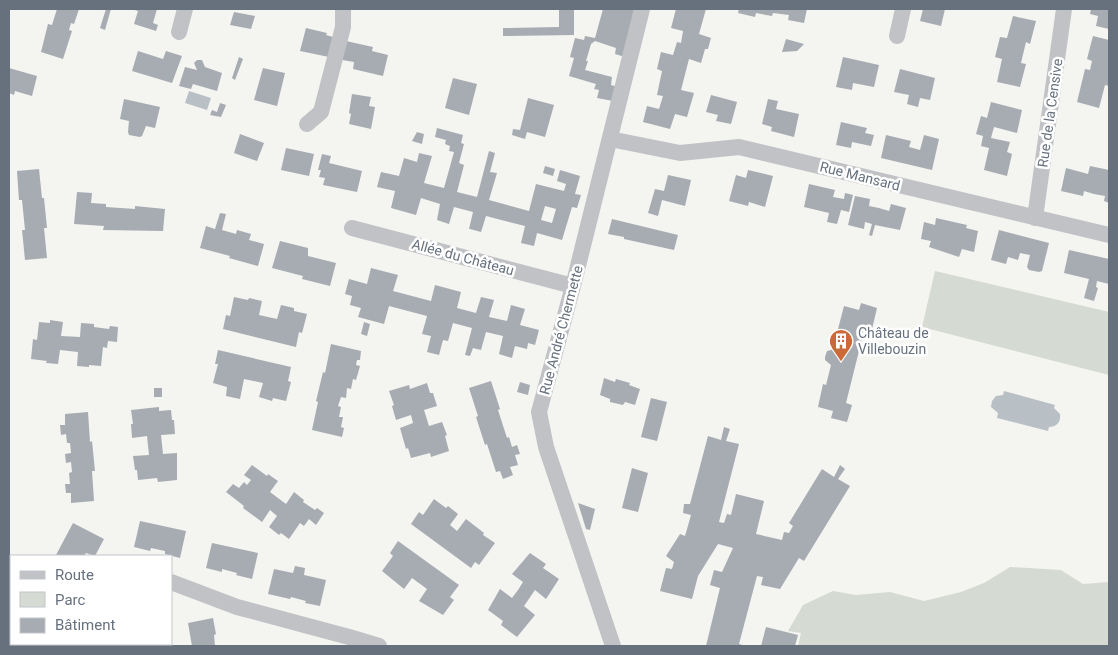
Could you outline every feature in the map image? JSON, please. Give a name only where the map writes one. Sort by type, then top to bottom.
[{"type":"street","points":[[179,32],[185,9]]},
{"type":"street","points":[[308,124],[321,112],[343,27],[343,9]]},
{"type":"street","name":"Rue André Chermette","points":[[613,646],[546,448],[539,412],[573,286],[642,9]]},
{"type":"street","points":[[897,36],[903,9]]},
{"type":"street","name":"Rue de la Censive","points":[[1035,218],[1064,9]]},
{"type":"street","name":"Rue Mansard","points":[[610,139],[680,153],[740,147],[1109,235]]},
{"type":"street","name":"Allée du Château","points":[[352,228],[573,286]]},
{"type":"street","points":[[172,582],[237,607],[379,646]]},
{"type":"green space","points":[[935,271],[1109,312],[1109,375],[922,327]]},
{"type":"green space","points":[[1010,567],[1061,570],[1083,584],[1109,582],[1109,646],[798,646],[801,633],[788,631],[803,605],[833,591],[856,595],[890,592],[924,601],[961,592],[984,583]]},
{"type":"shaded area","points":[[189,91],[211,98],[207,110],[185,103]]},
{"type":"shaded area","points":[[1004,391],[1055,405],[1054,408],[1060,414],[1059,422],[1049,427],[1048,431],[997,418],[998,413],[991,407],[992,401],[996,396],[1003,395]]},
{"type":"building","points":[[57,9],[79,9],[74,24],[71,23],[69,30],[72,31],[63,59],[41,52],[48,24],[52,25]]},
{"type":"building","points":[[106,9],[111,9],[105,30],[100,28]]},
{"type":"building","points":[[131,9],[157,9],[153,23],[158,25],[156,31],[134,24],[138,11]]},
{"type":"building","points":[[559,9],[574,9],[574,35],[503,36],[503,28],[559,27]]},
{"type":"building","points":[[603,9],[638,9],[625,57],[615,54],[616,48],[595,41],[591,44],[586,61],[588,61],[585,70],[612,77],[611,85],[618,87],[613,101],[597,98],[599,90],[594,89],[596,84],[569,76],[574,58],[570,57],[575,38],[584,40],[585,36],[595,38]]},
{"type":"building","points":[[676,9],[706,9],[699,34],[711,38],[701,63],[689,59],[681,90],[694,93],[687,117],[675,114],[670,129],[643,122],[647,106],[659,109],[663,96],[657,95],[662,71],[657,69],[661,52],[673,55],[677,42],[681,43],[683,31],[671,28]]},
{"type":"building","points":[[739,9],[807,9],[804,23],[788,20],[789,15],[773,13],[772,16],[756,13],[755,17],[738,13]]},
{"type":"building","points":[[923,9],[945,9],[941,26],[920,21]]},
{"type":"building","points":[[1091,9],[1109,9],[1109,29],[1096,26],[1098,16],[1090,14]]},
{"type":"building","points":[[234,12],[255,16],[251,29],[230,25]]},
{"type":"building","points":[[1013,16],[1036,21],[1030,44],[1026,42],[1021,63],[1026,64],[1020,87],[997,82],[1002,59],[995,57],[1000,37],[1007,38]]},
{"type":"building","points":[[306,28],[327,33],[326,35],[333,37],[329,57],[300,51]]},
{"type":"building","points":[[1093,36],[1109,40],[1109,86],[1105,85],[1099,108],[1077,102],[1085,69],[1090,70],[1092,61],[1087,59]]},
{"type":"building","points":[[786,39],[804,44],[797,51],[782,52]]},
{"type":"building","points":[[346,41],[373,47],[372,51],[388,55],[383,76],[353,69],[354,62],[342,60]]},
{"type":"building","points":[[138,51],[163,59],[166,51],[182,56],[172,83],[132,71]]},
{"type":"building","points":[[239,57],[243,59],[235,80],[232,78]]},
{"type":"building","points":[[843,57],[879,65],[874,87],[853,83],[852,90],[836,87]]},
{"type":"building","points":[[197,60],[202,60],[205,67],[222,73],[217,91],[193,84],[191,89],[179,86],[185,67],[197,70],[194,63]]},
{"type":"building","points":[[9,68],[37,76],[32,96],[15,91],[14,95],[9,93]]},
{"type":"building","points":[[263,68],[285,73],[277,106],[254,100]]},
{"type":"building","points":[[900,69],[935,78],[930,100],[920,98],[918,107],[907,104],[909,95],[894,92]]},
{"type":"building","points":[[453,78],[477,84],[469,115],[445,108]]},
{"type":"building","points":[[352,94],[371,97],[369,106],[375,107],[371,129],[349,124]]},
{"type":"building","points":[[711,95],[737,102],[731,124],[716,121],[718,115],[706,112]]},
{"type":"building","points":[[528,98],[554,105],[545,137],[527,132],[525,139],[512,135],[513,129],[520,130]]},
{"type":"building","points":[[124,99],[160,107],[155,128],[146,126],[140,137],[129,135],[129,121],[120,119]]},
{"type":"building","points":[[768,99],[778,101],[776,109],[799,114],[794,137],[771,131],[772,127],[762,124]]},
{"type":"building","points":[[991,102],[1022,110],[1017,133],[994,127],[991,138],[1010,142],[1007,152],[1012,154],[1007,176],[984,170],[989,148],[981,146],[983,136],[976,134],[981,116],[987,118]]},
{"type":"building","points":[[220,103],[226,105],[221,117],[210,115],[212,110],[217,112]]},
{"type":"building","points":[[841,122],[867,128],[865,133],[874,135],[871,146],[852,142],[851,148],[836,145]]},
{"type":"building","points":[[437,128],[463,135],[461,143],[464,144],[459,163],[464,165],[457,192],[477,197],[489,151],[495,153],[490,172],[497,173],[489,200],[529,211],[536,184],[564,191],[566,184],[557,181],[560,170],[580,176],[575,194],[581,195],[577,208],[572,207],[562,240],[537,233],[534,246],[521,243],[525,226],[486,216],[481,232],[469,229],[473,212],[454,207],[449,224],[437,220],[440,204],[421,198],[416,215],[391,208],[395,191],[377,187],[381,172],[399,176],[404,158],[417,162],[419,153],[432,156],[424,183],[444,188],[454,152],[449,151],[450,146],[445,144],[446,140],[435,137]],"holes":[[[545,206],[556,209],[552,223],[541,220]]]},
{"type":"building","points":[[417,132],[424,134],[422,144],[412,141]]},
{"type":"building","points":[[240,134],[264,143],[257,161],[234,153]]},
{"type":"building","points":[[886,135],[911,141],[909,147],[920,150],[924,135],[939,139],[932,170],[881,158]]},
{"type":"building","points":[[286,148],[314,154],[309,176],[281,170]]},
{"type":"building","points":[[322,154],[331,156],[329,163],[362,171],[357,192],[323,185],[325,178],[319,177],[321,170],[318,170]]},
{"type":"building","points":[[545,166],[555,169],[553,176],[543,173]]},
{"type":"building","points":[[1090,166],[1109,170],[1109,203],[1104,201],[1105,196],[1084,191],[1083,196],[1061,191],[1066,168],[1088,174]]},
{"type":"building","points":[[39,169],[47,228],[44,228],[47,258],[25,260],[22,230],[25,230],[22,200],[19,200],[17,171]]},
{"type":"building","points":[[748,170],[773,176],[765,207],[749,202],[748,206],[729,201],[736,175],[746,178]]},
{"type":"building","points":[[668,175],[691,180],[685,206],[662,200],[658,216],[648,213],[655,189],[664,191]]},
{"type":"building","points":[[809,184],[835,190],[833,197],[844,199],[845,193],[853,195],[849,212],[841,210],[837,224],[827,222],[829,213],[804,207]]},
{"type":"building","points":[[77,192],[92,193],[91,203],[106,204],[106,207],[135,209],[135,206],[165,209],[163,231],[103,230],[104,226],[74,224]]},
{"type":"building","points":[[855,196],[870,199],[869,206],[889,211],[891,204],[906,208],[900,230],[875,225],[872,236],[869,235],[872,224],[865,222],[864,229],[848,225]]},
{"type":"building","points":[[220,213],[226,214],[222,230],[236,234],[237,230],[251,234],[249,240],[264,244],[258,266],[200,248],[206,226],[215,229]]},
{"type":"building","points":[[936,218],[967,225],[966,228],[978,231],[974,252],[962,249],[959,257],[929,247],[931,241],[921,239],[924,222],[935,225]]},
{"type":"building","points":[[612,219],[678,235],[674,250],[608,234]]},
{"type":"building","points":[[999,230],[1049,243],[1042,271],[1029,270],[1027,267],[1030,255],[1020,253],[1018,260],[1008,257],[1006,264],[991,260]]},
{"type":"building","points":[[280,241],[308,248],[308,256],[336,263],[330,286],[302,279],[303,276],[272,268]]},
{"type":"building","points":[[1069,250],[1109,259],[1109,284],[1097,281],[1096,287],[1098,288],[1094,301],[1084,298],[1089,279],[1064,273]]},
{"type":"building","points":[[371,268],[398,275],[393,291],[431,301],[435,285],[461,292],[457,308],[476,313],[481,297],[494,300],[489,317],[507,321],[511,305],[525,309],[520,325],[539,330],[535,345],[528,343],[527,349],[515,346],[512,358],[499,354],[503,336],[486,332],[481,350],[473,348],[470,356],[465,355],[472,328],[453,323],[448,341],[443,340],[439,355],[427,352],[431,336],[422,334],[427,316],[389,306],[384,324],[358,317],[361,308],[350,305],[352,296],[345,294],[349,279],[367,284]]},
{"type":"building","points":[[234,297],[262,301],[259,315],[277,319],[281,305],[307,314],[302,333],[299,332],[296,347],[223,329],[226,315],[230,316]]},
{"type":"building","name":"Château de Villebouzin","points":[[861,303],[877,308],[872,329],[865,327],[846,403],[852,405],[847,422],[831,418],[833,411],[818,407],[823,384],[826,385],[831,365],[825,360],[825,357],[827,351],[835,349],[844,306],[859,310]]},
{"type":"building","points":[[50,320],[63,322],[61,336],[80,337],[81,323],[94,324],[94,327],[109,329],[110,326],[118,327],[117,342],[108,341],[107,348],[103,347],[101,366],[77,366],[78,352],[60,350],[58,364],[31,359],[33,339],[37,340],[39,322],[50,323]]},
{"type":"building","points":[[364,322],[370,324],[367,336],[361,334]]},
{"type":"building","points":[[331,344],[361,351],[360,360],[357,360],[356,365],[360,366],[356,380],[353,379],[351,389],[347,388],[346,398],[341,397],[338,406],[341,407],[339,417],[343,417],[341,427],[344,428],[342,437],[312,430],[318,402],[316,401],[323,372],[325,373]]},
{"type":"building","points":[[218,350],[291,367],[288,381],[291,382],[286,401],[273,398],[272,401],[259,397],[263,383],[244,379],[240,399],[226,396],[227,387],[213,383],[218,364],[215,364]]},
{"type":"building","points":[[604,378],[615,382],[616,379],[630,383],[629,385],[640,389],[635,405],[625,402],[623,405],[610,402],[610,399],[600,395]]},
{"type":"building","points":[[491,381],[507,438],[509,437],[512,447],[517,445],[520,454],[515,455],[518,465],[510,467],[513,475],[503,479],[500,471],[496,472],[487,444],[485,445],[469,388]]},
{"type":"building","points":[[520,382],[530,385],[528,395],[517,392]]},
{"type":"building","points":[[427,383],[430,393],[433,393],[437,406],[424,410],[429,426],[442,422],[447,435],[445,436],[449,451],[431,457],[430,453],[411,458],[408,448],[406,449],[400,428],[413,423],[411,415],[396,420],[392,406],[394,405],[389,391],[409,385],[410,389]]},
{"type":"building","points":[[154,388],[162,388],[162,397],[154,397]]},
{"type":"building","points":[[651,398],[667,402],[657,441],[641,437]]},
{"type":"building","points":[[159,407],[159,411],[171,410],[172,420],[174,420],[175,434],[161,435],[163,454],[177,453],[177,480],[158,482],[157,478],[138,480],[133,456],[149,455],[147,436],[132,438],[131,410]]},
{"type":"building","points":[[88,412],[90,442],[92,441],[95,471],[92,471],[94,501],[71,503],[71,493],[66,493],[65,484],[70,484],[69,473],[72,472],[71,462],[66,463],[65,454],[71,453],[70,443],[67,443],[66,434],[61,435],[60,425],[65,425],[65,414]]},
{"type":"building","points":[[724,427],[730,429],[726,441],[739,444],[719,522],[724,523],[727,514],[731,515],[736,494],[764,501],[756,534],[782,540],[784,532],[789,533],[793,526],[789,523],[822,469],[834,477],[840,465],[845,469],[838,479],[850,486],[804,561],[799,558],[780,589],[761,585],[763,577],[757,576],[739,644],[746,646],[706,646],[720,588],[710,585],[714,570],[722,572],[733,548],[718,544],[698,576],[692,599],[660,591],[666,568],[672,569],[674,562],[666,556],[680,534],[685,536],[691,515],[683,513],[684,504],[690,504],[708,436],[721,440]]},
{"type":"building","points":[[252,465],[267,476],[268,474],[278,481],[270,492],[286,504],[294,492],[304,500],[303,502],[315,510],[317,508],[324,513],[316,525],[309,519],[304,526],[300,523],[289,539],[281,533],[279,535],[269,527],[277,516],[270,510],[262,522],[243,508],[244,506],[226,492],[233,484],[239,488],[244,482],[247,485],[251,480],[244,475]]},
{"type":"building","points":[[632,468],[648,473],[638,512],[622,508]]},
{"type":"building","points":[[434,499],[458,514],[450,525],[457,531],[466,519],[495,543],[479,565],[475,562],[471,568],[411,524],[419,512],[423,515]]},
{"type":"building","points":[[578,503],[595,509],[590,530],[586,529]]},
{"type":"building","points":[[140,521],[186,531],[180,558],[165,554],[165,551],[151,548],[150,551],[134,547]]},
{"type":"building","points":[[73,523],[104,539],[96,555],[86,553],[85,555],[56,555]]},
{"type":"building","points":[[398,541],[459,585],[450,597],[454,600],[443,615],[419,601],[427,589],[412,578],[404,589],[382,571],[393,556],[390,553]]},
{"type":"building","points":[[212,543],[258,553],[252,579],[222,569],[222,572],[206,568]]},
{"type":"building","points":[[530,553],[546,564],[543,568],[559,579],[546,599],[535,590],[524,606],[535,615],[517,637],[501,625],[503,621],[488,610],[500,589],[512,598],[518,590],[523,582],[512,574]]},
{"type":"building","points":[[295,566],[305,568],[304,575],[326,580],[320,606],[305,603],[306,601],[291,597],[290,599],[268,594],[274,569],[293,573]]},
{"type":"building","points":[[213,618],[216,634],[214,635],[215,646],[192,646],[188,623]]},
{"type":"building","points":[[766,627],[798,635],[795,646],[761,646]]},
{"type":"building","points":[[52,645],[78,646],[53,646]]},
{"type":"building","points":[[132,645],[157,645],[157,646]]},
{"type":"place","name":"Château de Villebouzin","points":[[841,362]]}]
